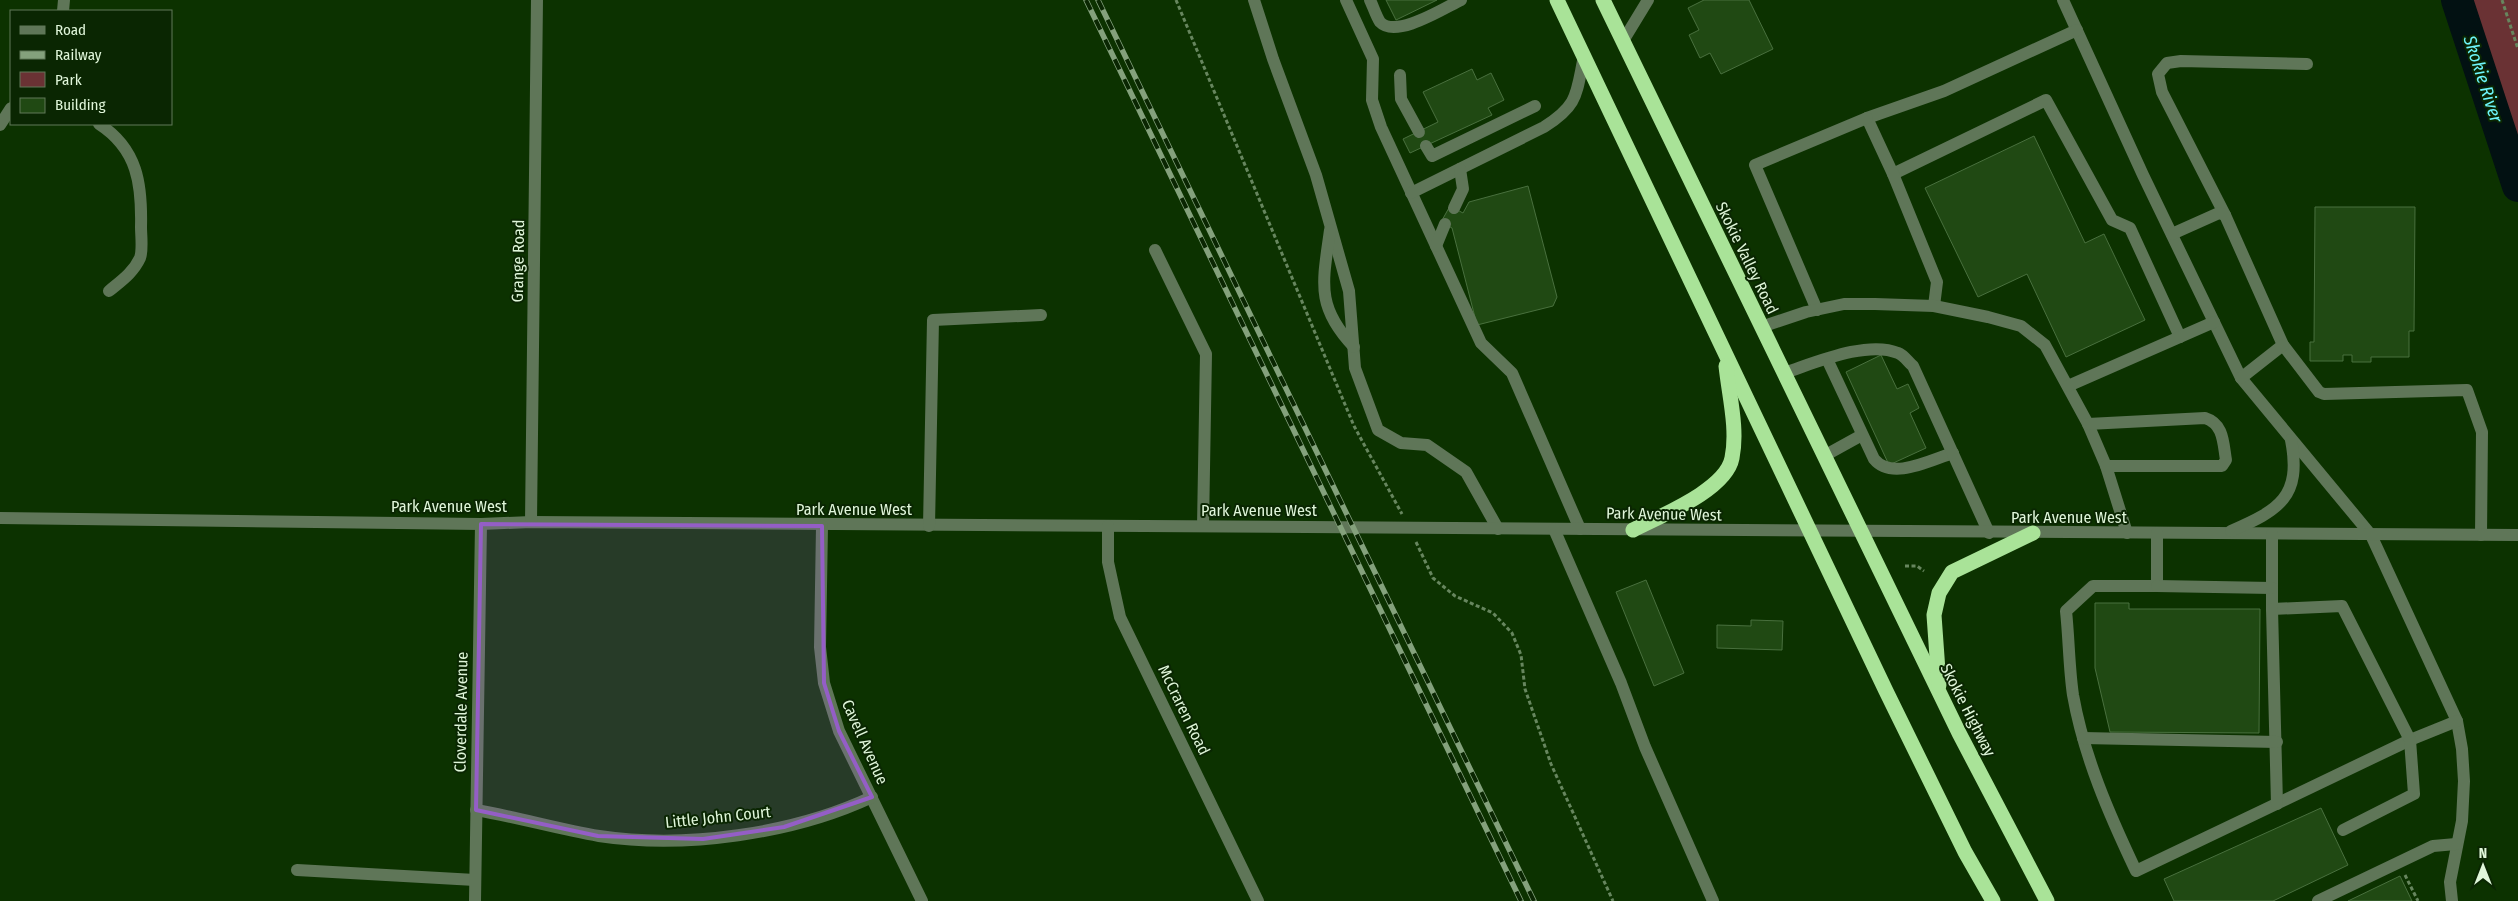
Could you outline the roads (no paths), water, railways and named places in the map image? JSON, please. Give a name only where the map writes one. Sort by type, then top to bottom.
[{"type":"highway","points":[[1557,0],[1725,355],[1965,852],[1993,901]]},
{"type":"highway","name":"Skokie Valley Road","points":[[1603,0],[1861,532]]},
{"type":"highway","points":[[1633,530],[1711,487],[1724,474],[1732,459],[1733,428],[1725,355]]},
{"type":"highway","name":"Skokie Highway","points":[[1861,532],[1940,694],[2048,901]]},
{"type":"highway","points":[[1940,694],[1934,615],[1938,593],[1952,572],[2033,533]]},
{"type":"street","name":"Grange Road","points":[[531,522],[537,0]]},
{"type":"street","points":[[1254,0],[1273,60],[1316,175],[1349,291],[1355,368],[1378,430],[1401,443],[1427,445],[1466,472],[1498,529]]},
{"type":"street","points":[[1346,0],[1368,43],[1373,59],[1372,100],[1381,127],[1481,343],[1512,373],[1580,530]]},
{"type":"street","points":[[1370,0],[1380,22],[1389,27],[1404,27],[1461,0]]},
{"type":"street","points":[[1623,41],[1648,0]]},
{"type":"street","points":[[2063,0],[2241,378],[2371,535],[2457,721],[2462,749],[2464,781],[2462,821],[2450,882],[2452,901]]},
{"type":"street","points":[[1817,310],[1755,165],[1867,118],[1944,91],[2077,30]]},
{"type":"street","points":[[1411,193],[1544,127],[1563,115],[1575,100],[1584,56]]},
{"type":"street","points":[[2307,64],[2182,61],[2166,63],[2158,74],[2162,92],[2225,215],[2283,346],[2319,392],[2324,394],[2467,390],[2482,432],[2481,535]]},
{"type":"street","points":[[1400,75],[1401,99],[1419,132]]},
{"type":"street","points":[[1893,174],[2046,100],[2112,220],[2130,228],[2180,337]]},
{"type":"street","points":[[1426,146],[1432,156],[1535,106]]},
{"type":"street","points":[[0,125],[10,110]]},
{"type":"street","points":[[1867,118],[1893,174],[1937,282],[1934,306]]},
{"type":"street","points":[[101,125],[114,133],[126,148],[138,175],[142,211],[141,256],[132,272],[109,291]]},
{"type":"street","points":[[1454,208],[1463,189],[1460,169]]},
{"type":"street","points":[[2172,234],[2220,213],[2225,215]]},
{"type":"street","points":[[1436,246],[1445,224]]},
{"type":"street","points":[[1330,225],[1325,262],[1324,303],[1336,329],[1354,347]]},
{"type":"street","points":[[1155,250],[1206,354],[1203,526]]},
{"type":"street","points":[[1761,328],[1817,310],[1844,304],[1934,306],[1988,316],[2021,326],[2045,346],[2088,424],[2106,466],[2127,534]]},
{"type":"street","points":[[929,526],[933,320],[1041,315]]},
{"type":"street","points":[[2068,386],[2214,322]]},
{"type":"street","points":[[2241,378],[2283,346]]},
{"type":"street","points":[[1784,373],[1827,359],[1868,349],[1886,349],[1900,354],[1913,366],[1989,532]]},
{"type":"street","points":[[1827,359],[1862,435],[1880,467],[1890,470],[1905,468],[1952,453]]},
{"type":"street","points":[[2088,424],[2206,418],[2214,421],[2222,434],[2226,460],[2222,466],[2106,466]]},
{"type":"street","points":[[1824,456],[1862,435]]},
{"type":"street","points":[[2224,534],[2258,520],[2281,503],[2291,487],[2294,472],[2290,437]]},
{"type":"street","name":"Park Avenue West","points":[[0,518],[481,524],[531,522],[822,526],[1203,526],[1811,532],[2518,535]]},
{"type":"street","name":"Cloverdale Avenue","points":[[475,901],[481,524]]},
{"type":"street","name":"Cavell Avenue","points":[[822,526],[820,647],[824,683],[839,731],[922,901]]},
{"type":"street","name":"McCraren Road","points":[[1108,526],[1108,562],[1120,617],[1258,901]]},
{"type":"street","points":[[1554,529],[1621,683],[1645,747],[1713,901]]},
{"type":"street","points":[[2157,534],[2157,586]]},
{"type":"street","points":[[2272,534],[2277,804]]},
{"type":"street","points":[[2272,588],[2093,586],[2066,611],[2073,694],[2083,738],[2091,767],[2136,870],[2410,740],[2457,721]]},
{"type":"street","points":[[2272,609],[2342,606],[2410,740],[2414,794],[2343,830]]},
{"type":"street","points":[[2083,738],[2277,742]]},
{"type":"street","name":"Little John Court","points":[[476,810],[598,836],[675,840],[703,839],[784,827],[854,805],[872,797]]},
{"type":"street","points":[[2318,901],[2433,846],[2456,844]]},
{"type":"street","points":[[296,870],[475,880]]},
{"type":"waterway","name":"Skokie River","points":[[2457,0],[2518,186]]},
{"type":"railway","points":[[1086,0],[1521,901]]},
{"type":"railway","points":[[1098,0],[1534,901]]}]
